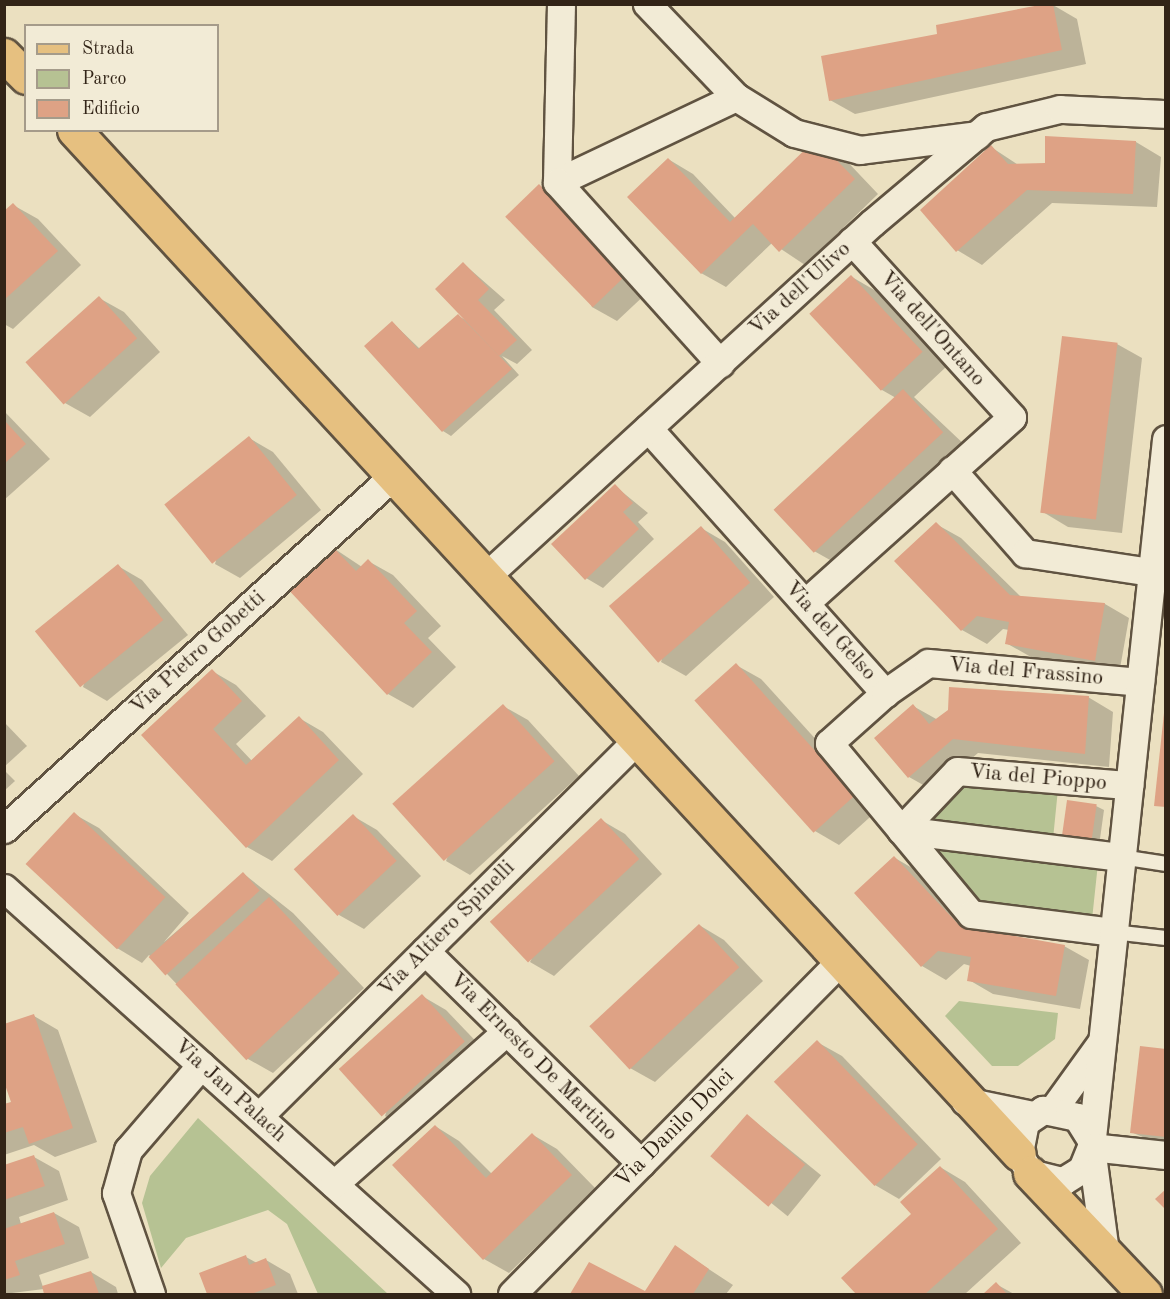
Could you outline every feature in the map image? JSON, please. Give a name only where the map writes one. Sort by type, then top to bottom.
[{"type":"main road","points":[[4,55],[24,76]]},
{"type":"main road","points":[[76,132],[1145,1294]]},
{"type":"street","points":[[561,4],[557,182],[720,363]]},
{"type":"street","points":[[647,4],[736,97],[794,132],[860,150],[976,135]]},
{"type":"street","points":[[557,182],[736,97]]},
{"type":"street","name":"Via dell'Ulivo","points":[[484,578],[852,241],[986,127],[1060,109],[1166,114]]},
{"type":"street","name":"Via dell'Ontano","points":[[852,241],[1012,417],[952,470]]},
{"type":"street","name":"Via del Gelso","points":[[648,428],[885,693],[829,743],[971,914],[1113,932]]},
{"type":"street","points":[[1101,1043],[1044,1112],[1020,1132],[1024,1164],[1063,1181],[1082,1169],[1090,1143],[1101,1043],[1121,857],[1129,785],[1140,682],[1157,565],[1166,439]]},
{"type":"street","points":[[805,603],[952,470],[1025,553],[1157,565]]},
{"type":"street","name":"Via Pietro Gobetti","points":[[4,829],[392,477]]},
{"type":"street","name":"Via del Frassino","points":[[885,693],[928,663],[1140,682]]},
{"type":"street","name":"Via Altiero Spinelli","points":[[259,1116],[635,742]]},
{"type":"street","name":"Via del Pioppo","points":[[901,830],[957,771],[1129,785]]},
{"type":"street","points":[[901,830],[1121,857]]},
{"type":"street","name":"Via Jan Palach","points":[[4,888],[456,1294]]},
{"type":"street","name":"Via Ernesto De Martino","points":[[425,951],[641,1163]]},
{"type":"street","name":"Via Danilo Dolci","points":[[512,1294],[838,963]]},
{"type":"street","points":[[334,1184],[507,1031]]},
{"type":"street","points":[[151,1294],[116,1193],[128,1150],[201,1065]]},
{"type":"street","points":[[965,1101],[1077,1117],[1090,1143],[1105,1252]]},
{"type":"street","points":[[1090,1143],[1166,1155]]},
{"type":"lane","points":[[1121,857],[1166,864]]},
{"type":"lane","points":[[1113,932],[1166,938]]},
{"type":"green space","points":[[957,771],[1059,779],[1052,849],[1099,854],[1091,929],[971,914],[901,830]]},
{"type":"green space","points":[[959,1001],[1058,1013],[1055,1039],[1018,1066],[992,1066],[945,1016]]},
{"type":"green space","points":[[198,1118],[388,1294],[318,1294],[287,1224],[268,1210],[186,1238],[161,1268],[142,1203],[150,1176]]},
{"type":"building","points":[[1053,4],[1062,50],[829,101],[821,56],[937,34],[936,25]]},
{"type":"building","points":[[1045,136],[1136,141],[1133,194],[1027,190],[956,252],[920,210],[991,145],[1008,164],[1045,163]]},
{"type":"building","points":[[816,139],[855,179],[779,252],[753,224],[701,274],[627,197],[668,158],[730,222]]},
{"type":"building","points":[[539,184],[627,275],[593,307],[505,217]]},
{"type":"building","points":[[13,203],[58,251],[4,300],[4,211]]},
{"type":"building","points":[[463,262],[489,289],[478,300],[517,340],[499,356],[435,289]]},
{"type":"building","points":[[851,275],[923,352],[881,391],[809,314]]},
{"type":"building","points":[[99,296],[137,338],[64,405],[25,362]]},
{"type":"building","points":[[458,314],[512,369],[442,432],[364,346],[392,321],[418,349]]},
{"type":"building","points":[[1062,336],[1118,343],[1096,519],[1040,513]]},
{"type":"building","points":[[903,389],[943,432],[814,553],[774,510]]},
{"type":"building","points":[[4,420],[26,444],[4,464]]},
{"type":"building","points":[[249,436],[297,495],[212,564],[164,505]]},
{"type":"building","points":[[615,484],[633,503],[623,512],[639,529],[585,580],[551,544]]},
{"type":"building","points":[[936,522],[1010,595],[1105,603],[1095,661],[1005,644],[1009,622],[977,616],[961,631],[894,561]]},
{"type":"building","points":[[701,526],[750,583],[658,663],[609,606]]},
{"type":"building","points":[[329,543],[356,571],[368,559],[417,611],[404,623],[432,652],[387,695],[284,585]]},
{"type":"building","points":[[118,564],[163,620],[80,687],[35,631]]},
{"type":"building","points":[[736,663],[855,795],[813,833],[694,700]]},
{"type":"building","points":[[212,669],[242,701],[213,729],[246,765],[299,716],[339,760],[246,848],[141,735]]},
{"type":"building","points":[[949,687],[1089,696],[1085,754],[953,739],[908,778],[874,738],[913,704],[929,724],[948,710]]},
{"type":"building","points":[[503,704],[555,761],[444,861],[392,804]]},
{"type":"building","points":[[1164,713],[1166,713],[1166,807],[1154,806]]},
{"type":"building","points":[[1067,800],[1097,804],[1091,842],[1062,838]]},
{"type":"building","points":[[74,812],[165,897],[117,949],[26,864]]},
{"type":"building","points":[[353,814],[397,861],[337,916],[294,869]]},
{"type":"building","points":[[601,818],[639,859],[528,963],[490,922]]},
{"type":"building","points":[[894,856],[960,926],[1065,945],[1056,996],[967,981],[971,957],[938,951],[921,967],[854,893]]},
{"type":"building","points":[[243,872],[260,891],[165,976],[149,957]]},
{"type":"building","points":[[269,897],[340,973],[246,1060],[175,984]]},
{"type":"building","points":[[699,924],[739,967],[630,1069],[589,1026]]},
{"type":"building","points":[[422,994],[465,1042],[382,1117],[339,1069]]},
{"type":"building","points":[[34,1014],[73,1128],[29,1144],[23,1127],[4,1133],[4,1104],[11,1102],[4,1082],[4,1024]]},
{"type":"building","points":[[817,1040],[918,1144],[875,1186],[774,1082]]},
{"type":"building","points":[[1140,1046],[1166,1049],[1166,1137],[1130,1133]]},
{"type":"building","points":[[747,1114],[805,1165],[768,1207],[710,1156]]},
{"type":"building","points":[[435,1125],[486,1178],[532,1133],[572,1175],[483,1260],[392,1165]]},
{"type":"building","points":[[34,1155],[45,1186],[4,1200],[4,1165]]},
{"type":"building","points":[[940,1166],[998,1229],[925,1294],[856,1294],[841,1278],[911,1214],[900,1202]]},
{"type":"building","points":[[1166,1189],[1166,1210],[1155,1199]]},
{"type":"building","points":[[54,1212],[65,1244],[15,1261],[20,1275],[4,1280],[4,1229]]},
{"type":"building","points":[[675,1245],[709,1269],[693,1294],[570,1294],[589,1262],[645,1291]]},
{"type":"building","points":[[246,1255],[249,1265],[266,1258],[276,1285],[251,1294],[207,1294],[199,1273]]},
{"type":"building","points":[[91,1271],[99,1294],[44,1294],[42,1286]]},
{"type":"building","points":[[996,1282],[1007,1294],[983,1294]]}]
